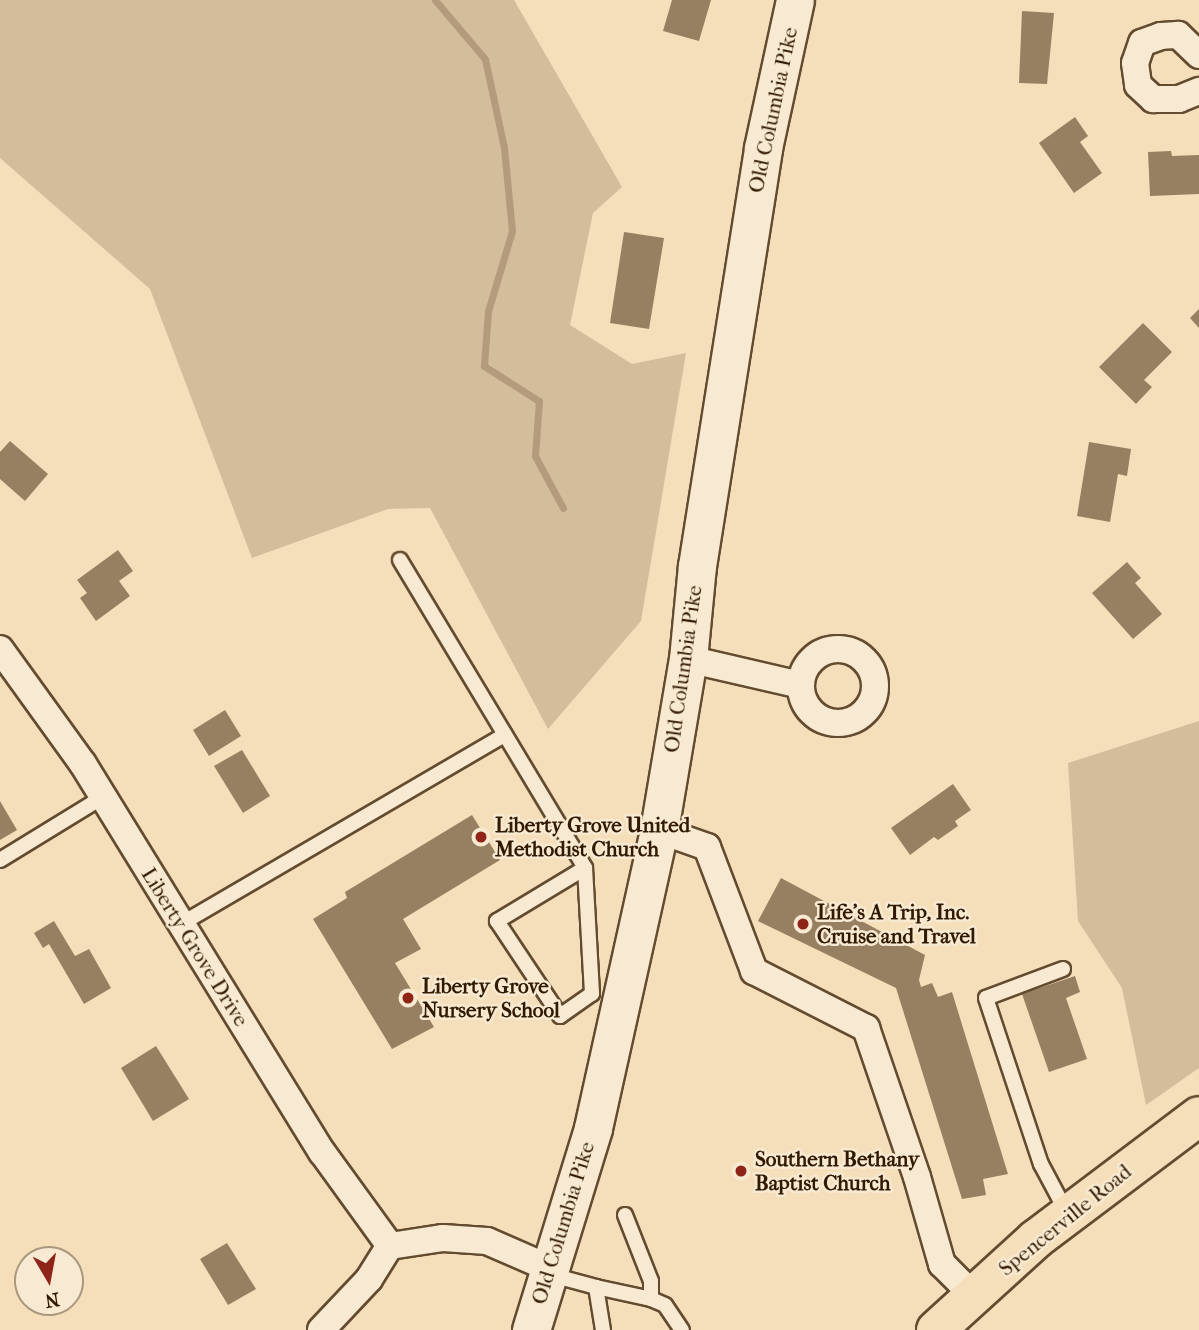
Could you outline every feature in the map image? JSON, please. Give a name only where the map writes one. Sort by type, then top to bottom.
[{"type":"main road","name":"Old Columbia Pike","points":[[531,1330],[593,1128],[606,999],[659,830],[688,659],[697,566],[762,148],[796,0]]},
{"type":"main road","name":"Spencerville Road","points":[[936,1330],[1068,1215],[1199,1116]]},
{"type":"street","points":[[1199,55],[1178,35],[1161,36],[1142,43],[1135,63],[1138,85],[1153,99],[1179,99],[1199,91]]},
{"type":"street","name":"Liberty Grove Drive","points":[[0,649],[103,797],[323,1153],[390,1246]]},
{"type":"street","points":[[688,659],[800,685]]},
{"type":"street","points":[[659,830],[707,847],[754,971],[866,1028],[917,1177],[942,1264],[973,1295]]},
{"type":"street","points":[[321,1330],[369,1279],[390,1246],[443,1238],[487,1241],[548,1271]]},
{"type":"lane","points":[[400,560],[585,868],[606,999],[560,1016],[497,922],[585,868]]},
{"type":"lane","points":[[181,924],[505,735]]},
{"type":"lane","points":[[0,860],[103,797]]},
{"type":"lane","points":[[1063,969],[986,999],[1041,1164],[1068,1215]]},
{"type":"lane","points":[[625,1215],[651,1281],[651,1298]]},
{"type":"lane","points":[[548,1271],[596,1287],[651,1298],[665,1305],[682,1330]]},
{"type":"lane","points":[[596,1287],[603,1330]]},
{"type":"shaded area","points":[[0,0],[514,0],[622,187],[593,213],[570,325],[632,364],[686,353],[641,621],[548,729],[430,508],[388,509],[252,558],[150,289],[0,158]]},
{"type":"shaded area","points":[[1199,721],[1199,1068],[1146,1105],[1122,988],[1078,921],[1068,763]]},
{"type":"building","points":[[672,0],[711,0],[699,41],[663,31]]},
{"type":"building","points":[[1022,11],[1054,13],[1047,84],[1019,83]]},
{"type":"building","points":[[1075,117],[1088,136],[1080,142],[1102,173],[1074,193],[1039,143]]},
{"type":"building","points":[[1171,151],[1172,156],[1199,155],[1199,194],[1150,196],[1148,152]]},
{"type":"building","points":[[624,232],[664,238],[649,329],[610,323]]},
{"type":"building","points":[[1199,309],[1199,328],[1190,318]]},
{"type":"building","points":[[1143,323],[1172,352],[1144,380],[1152,387],[1136,404],[1099,367]]},
{"type":"building","points":[[10,441],[48,474],[25,501],[0,479],[0,452]]},
{"type":"building","points":[[1089,442],[1131,449],[1127,476],[1118,474],[1110,522],[1077,516]]},
{"type":"building","points":[[118,550],[133,571],[119,581],[130,596],[96,621],[80,598],[87,593],[77,580]]},
{"type":"building","points":[[1127,562],[1141,578],[1135,583],[1162,614],[1133,639],[1092,593]]},
{"type":"building","points":[[225,710],[241,736],[209,756],[193,730]]},
{"type":"building","points":[[242,750],[270,796],[243,813],[214,766]]},
{"type":"building","points":[[953,784],[971,810],[955,821],[958,826],[938,840],[934,837],[910,855],[891,828]]},
{"type":"building","points":[[0,801],[17,830],[0,840]]},
{"type":"building","points":[[472,815],[500,860],[403,919],[421,949],[395,963],[434,1027],[392,1049],[313,919],[347,898],[345,892]]},
{"type":"building","points":[[781,878],[925,955],[919,980],[921,987],[932,983],[938,997],[952,992],[1008,1174],[983,1179],[986,1195],[962,1199],[896,988],[758,921]]},
{"type":"building","points":[[54,921],[75,956],[89,949],[111,988],[84,1004],[49,944],[43,948],[34,933]]},
{"type":"building","points":[[1075,976],[1080,992],[1066,998],[1087,1059],[1049,1072],[1022,994]]},
{"type":"building","points":[[156,1046],[189,1099],[153,1121],[121,1068]]},
{"type":"building","points":[[227,1243],[256,1289],[228,1305],[200,1259]]},
{"type":"waterway","points":[[435,0],[485,59],[504,148],[512,231],[488,311],[484,366],[539,401],[535,456],[563,508]]},
{"type":"place","name":"Liberty Grove United Methodist Church","points":[[481,837]]},
{"type":"place","name":"Life's A Trip, Inc. Cruise and Travel","points":[[803,924]]},
{"type":"place","name":"Liberty Grove Nursery School","points":[[408,998]]},
{"type":"place","name":"Southern Bethany Baptist Church","points":[[741,1171]]}]
